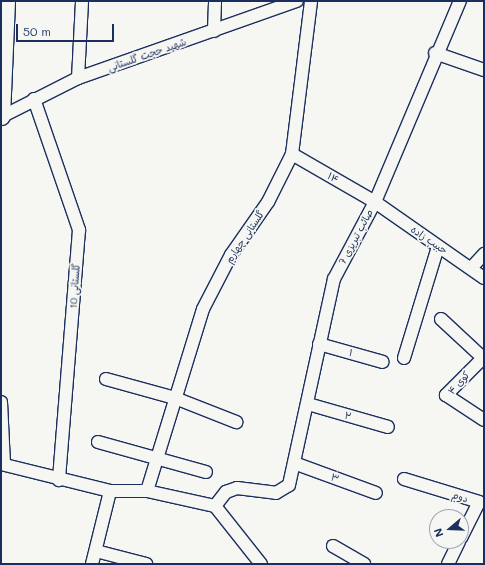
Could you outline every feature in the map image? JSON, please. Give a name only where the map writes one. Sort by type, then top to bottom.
[{"type":"street","points":[[1,117],[2,56],[6,1]]},
{"type":"street","points":[[78,78],[82,1]]},
{"type":"street","points":[[214,32],[215,1]]},
{"type":"street","name":"شهید حجت گلستانی","points":[[1,117],[78,78],[214,32],[297,1]]},
{"type":"street","name":"گلستانی چهارم","points":[[147,491],[203,309],[231,255],[268,202],[292,154],[311,1]]},
{"type":"street","name":"صائب تبریزی 7","points":[[215,506],[226,492],[237,488],[276,493],[289,485],[308,404],[319,344],[334,279],[375,202],[412,119],[435,53],[460,1]]},
{"type":"street","points":[[435,53],[484,70]]},
{"type":"street","name":"گلستانی 10","points":[[34,99],[79,230],[59,480]]},
{"type":"street","name":"۱۴","points":[[292,154],[375,202]]},
{"type":"street","name":"حبیب زاده","points":[[375,202],[438,247],[472,267],[484,278]]},
{"type":"street","points":[[404,358],[438,247]]},
{"type":"street","points":[[472,267],[484,254]]},
{"type":"street","points":[[441,319],[484,358]]},
{"type":"street","name":"۱","points":[[319,344],[383,362]]},
{"type":"street","name":"کوی ۴","points":[[484,358],[446,395],[484,420]]},
{"type":"street","points":[[106,378],[175,398],[236,422]]},
{"type":"street","points":[[1,402],[2,464],[59,480],[110,491],[147,491],[215,506],[260,564]]},
{"type":"street","name":"۲","points":[[308,404],[388,427]]},
{"type":"street","points":[[98,442],[206,472]]},
{"type":"street","name":"۳","points":[[294,463],[376,493]]},
{"type":"street","name":"دوم","points":[[404,479],[478,502],[469,521]]},
{"type":"street","points":[[92,564],[110,491]]},
{"type":"street","points":[[333,546],[364,564]]},
{"type":"street","points":[[448,564],[455,549]]},
{"type":"street","points":[[96,551],[146,564]]}]
